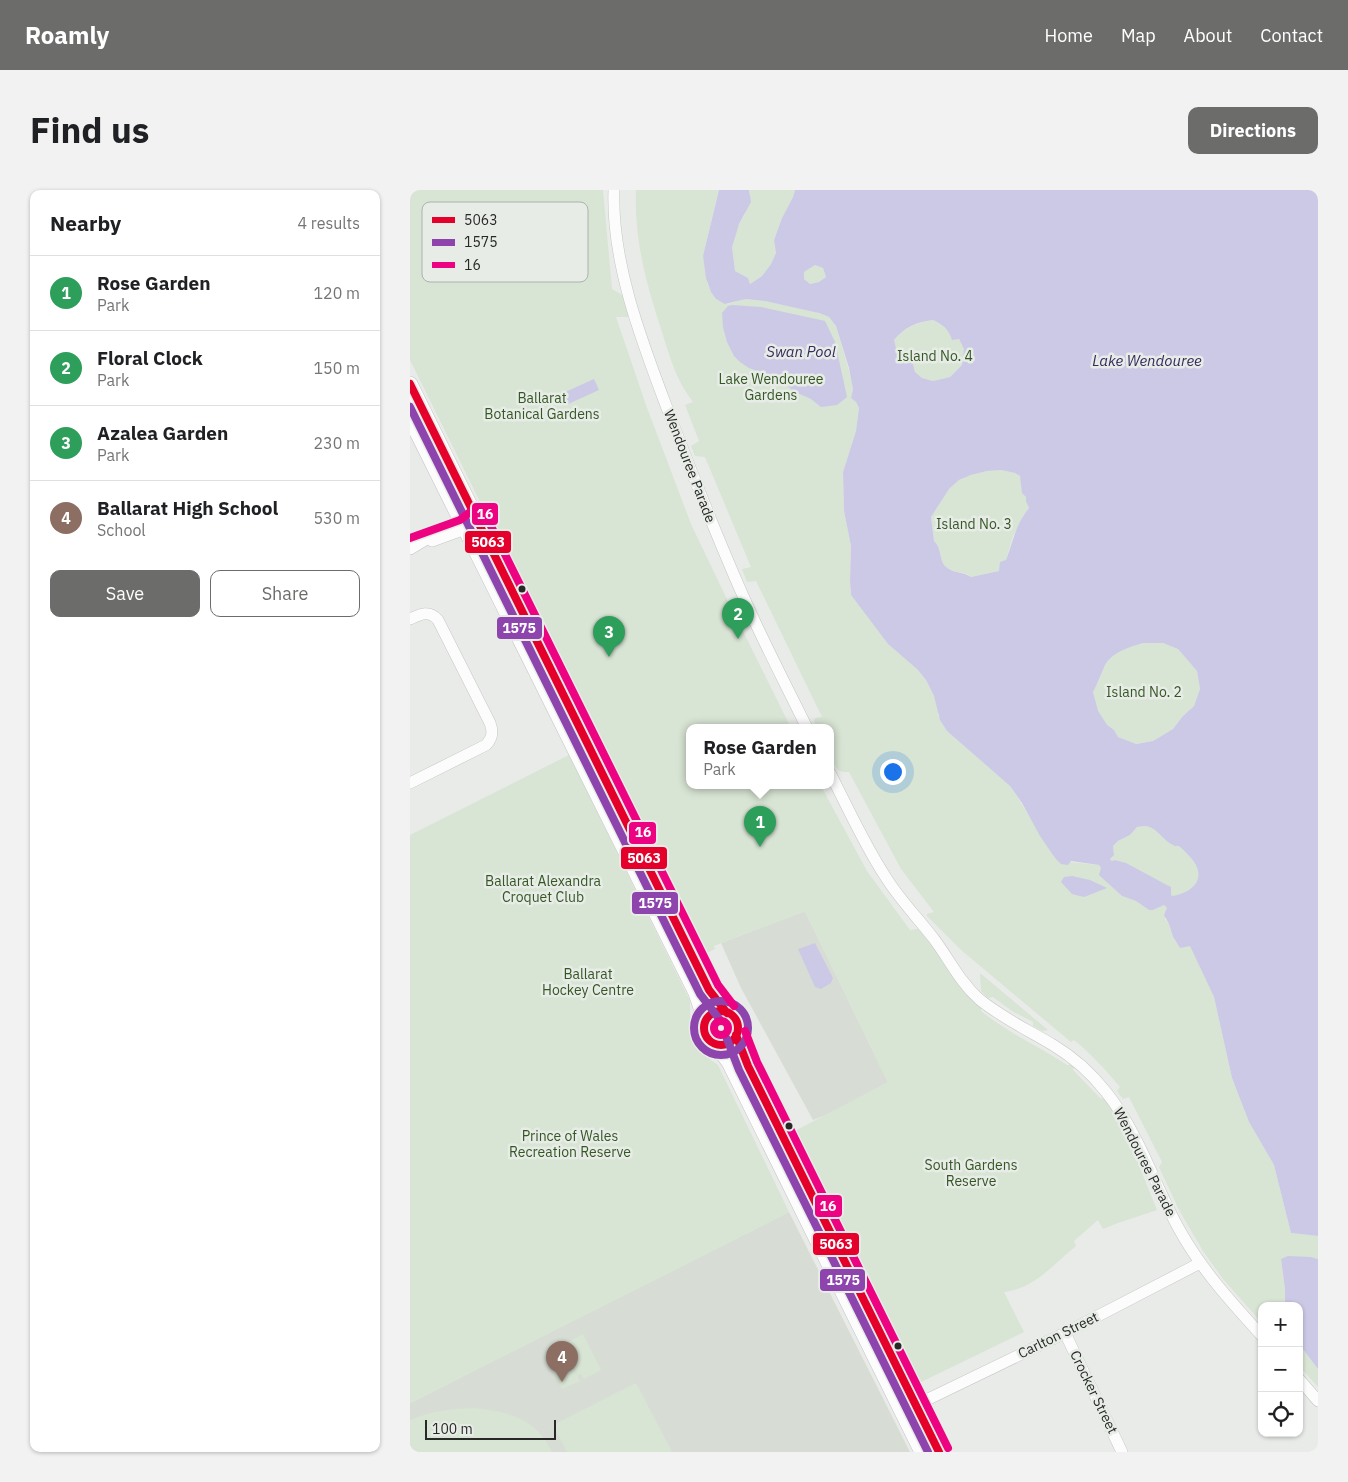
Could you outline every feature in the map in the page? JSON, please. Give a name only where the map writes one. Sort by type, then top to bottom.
[{"type":"main road","points":[[410,384],[709,990],[717,1002],[736,1022],[738,1031],[736,1035],[727,1044],[715,1044]]},
{"type":"main road","points":[[410,418],[696,994],[701,1008],[704,1032],[707,1038],[715,1044],[729,1062],[922,1452]]},
{"type":"main road","points":[[463,525],[477,519]]},
{"type":"main road","points":[[704,1025],[706,1020],[713,1014],[727,1012]]},
{"type":"main road","points":[[736,1035],[748,1066],[939,1452]]},
{"type":"main road","points":[[810,1224],[816,1204]]},
{"type":"street","name":"Wendouree Parade","points":[[614,190],[615,228],[622,267],[640,333],[656,378],[697,486],[737,581],[806,724]]},
{"type":"street","points":[[411,549],[463,525]]},
{"type":"street","points":[[410,619],[425,613],[431,614],[438,620],[490,723],[492,735],[490,741],[485,746],[410,782]]},
{"type":"street","points":[[492,735],[504,736]]},
{"type":"street","name":"Wendouree Parade","points":[[834,781],[885,877],[932,937],[968,988],[998,1014],[1068,1055],[1096,1080],[1116,1105],[1139,1144],[1179,1229],[1200,1263],[1225,1296],[1258,1332]]},
{"type":"street","name":"Carlton Street","points":[[916,1404],[1065,1332],[1200,1263]]},
{"type":"street","name":"Crocker Street","points":[[1065,1332],[1122,1452]]},
{"type":"street","points":[[1303,1383],[1318,1401]]},
{"type":"shaded area","points":[[805,911],[888,1082],[849,1106],[813,1120],[741,988],[721,943]]},
{"type":"shaded area","points":[[789,1212],[910,1452],[410,1452],[410,1403]]},
{"type":"green space","points":[[410,190],[603,190],[612,289],[624,296],[629,317],[616,317],[646,405],[691,524],[789,724],[686,724],[686,789],[823,789],[867,871],[910,930],[918,929],[955,980],[981,1008],[981,1011],[1013,1033],[1067,1065],[1074,1067],[1073,1070],[1100,1098],[1105,1099],[1133,1151],[1157,1210],[1103,1229],[1098,1220],[1074,1241],[1076,1246],[1043,1275],[1025,1286],[1004,1292],[1024,1332],[919,1383],[791,1133],[888,1082],[805,911],[714,946],[715,949],[707,953],[572,688],[410,360]]},
{"type":"green space","name":"Lake Wendouree Gardens","points":[[636,190],[719,190],[703,256],[708,285],[716,299],[727,304],[746,299],[765,301],[813,311],[829,317],[836,326],[852,381],[851,398],[859,408],[856,431],[843,472],[844,511],[851,546],[851,595],[888,644],[918,670],[926,680],[934,696],[938,715],[947,731],[1010,786],[1055,858],[1069,862],[1099,865],[1112,886],[1122,896],[1136,901],[1149,910],[1164,905],[1167,908],[1165,919],[1169,924],[1173,938],[1180,948],[1190,945],[1214,997],[1232,1078],[1249,1122],[1274,1165],[1291,1233],[1318,1236],[1318,1259],[1311,1257],[1281,1259],[1285,1302],[1258,1302],[1258,1318],[1223,1279],[1203,1251],[1179,1210],[1159,1167],[1162,1162],[1129,1097],[1123,1099],[1117,1091],[1120,1087],[1080,1045],[1074,1040],[1071,1042],[961,950],[927,916],[927,914],[934,912],[901,869],[849,772],[843,772],[836,768],[834,763],[834,724],[815,724],[814,722],[815,718],[822,717],[756,581],[747,582],[742,569],[751,567],[705,457],[695,456],[691,446],[699,441],[685,405],[693,402],[682,384],[667,349],[650,294],[642,261],[637,226]]},
{"type":"green space","points":[[749,190],[795,190],[774,240],[776,253],[771,264],[762,276],[750,284],[748,278],[735,271],[732,247],[739,224],[745,214]]},
{"type":"green space","points":[[815,265],[823,268],[826,277],[819,282],[810,284],[804,279],[804,272]]},
{"type":"green space","name":"Island No. 4","points":[[933,320],[955,336],[962,344],[964,352],[962,365],[950,377],[933,381],[922,378],[915,372],[911,357],[896,348],[894,340],[912,326]]},
{"type":"green space","name":"Island No. 3","points":[[1001,470],[1020,476],[1029,508],[1023,515],[1018,529],[1013,536],[1006,560],[999,571],[971,577],[965,573],[948,568],[943,563],[937,544],[934,541],[931,517],[949,489],[959,480],[987,471]]},
{"type":"green space","name":"Island No. 2","points":[[1143,643],[1163,643],[1178,649],[1197,671],[1200,689],[1194,706],[1173,729],[1153,741],[1135,744],[1118,737],[1114,730],[1107,726],[1097,711],[1093,691],[1108,660],[1122,651]]},
{"type":"green space","name":"Prince of Wales Recreation Reserve","points":[[569,755],[690,1001],[691,1030],[697,1045],[718,1065],[789,1212],[410,1403],[410,835]]},
{"type":"green space","points":[[1145,826],[1153,829],[1174,846],[1179,846],[1196,865],[1198,878],[1196,883],[1187,891],[1173,897],[1170,887],[1116,860],[1112,861],[1110,858],[1114,855],[1113,846],[1118,841],[1130,835],[1137,827]]},
{"type":"green space","points":[[980,973],[1048,1030],[1042,1031],[1033,1026],[1033,1022],[1012,1011],[993,997],[988,998],[981,991]]},
{"type":"green space","points":[[583,1334],[601,1370],[584,1379],[581,1374],[578,1376],[564,1348],[567,1346],[566,1343]]},
{"type":"green space","points":[[561,1345],[580,1381],[562,1389],[544,1354]]},
{"type":"green space","points":[[1303,1349],[1318,1369],[1318,1387],[1303,1370]]},
{"type":"green space","points":[[636,1383],[672,1452],[567,1452],[553,1425]]},
{"type":"green space","points":[[474,1408],[510,1415],[530,1424],[538,1431],[552,1452],[410,1452],[410,1420],[425,1414],[441,1411]]},
{"type":"water","name":"Lake Wendouree","points":[[719,190],[749,190],[751,202],[739,224],[732,247],[735,271],[748,278],[750,284],[762,276],[771,264],[776,253],[774,240],[795,190],[1318,190],[1318,1236],[1291,1233],[1274,1165],[1249,1122],[1232,1078],[1214,997],[1190,946],[1180,948],[1173,937],[1164,915],[1167,908],[1164,905],[1149,910],[1136,901],[1122,896],[1099,875],[1101,868],[1099,865],[1071,861],[1068,865],[1061,864],[1040,836],[1022,803],[1010,786],[947,731],[940,720],[934,696],[926,680],[918,670],[888,644],[851,595],[851,546],[844,511],[843,472],[856,431],[859,408],[851,398],[853,389],[849,368],[836,326],[829,317],[819,313],[765,301],[746,299],[725,304],[716,299],[711,292],[706,278],[703,256]],"holes":[[[815,265],[823,268],[826,277],[819,282],[810,284],[804,279],[804,272]],[[933,320],[943,326],[952,340],[959,339],[964,349],[962,365],[950,377],[933,381],[922,378],[915,372],[911,357],[896,348],[894,340],[902,332],[911,326]],[[1001,470],[1020,476],[1022,493],[1026,497],[1029,508],[1018,526],[1006,560],[1000,562],[999,571],[971,577],[945,566],[937,544],[934,541],[931,517],[949,489],[959,480],[987,471]],[[1143,643],[1163,643],[1178,649],[1197,671],[1200,689],[1194,706],[1173,729],[1153,741],[1136,744],[1118,737],[1114,730],[1107,725],[1098,711],[1093,692],[1108,660],[1117,653]],[[1145,826],[1156,831],[1169,843],[1180,847],[1196,865],[1198,872],[1196,883],[1187,891],[1173,896],[1171,895],[1171,887],[1126,863],[1112,861],[1110,859],[1114,855],[1113,846],[1130,835],[1137,827]]]},
{"type":"water","name":"Swan Pool","points":[[728,306],[761,307],[825,321],[835,342],[847,397],[837,405],[821,407],[811,399],[793,391],[775,377],[749,368],[740,362],[734,356],[727,342],[723,327],[722,313]]},
{"type":"water","points":[[594,379],[599,390],[566,405],[561,394]]},
{"type":"water","points":[[1072,876],[1090,880],[1107,888],[1084,897],[1072,894],[1061,882],[1064,877]]},
{"type":"water","points":[[815,943],[833,978],[831,983],[821,989],[815,987],[798,949]]},
{"type":"water","points":[[1288,1256],[1318,1259],[1318,1369],[1303,1349],[1303,1302],[1285,1302],[1281,1259]]},
{"type":"transit line","name":"5063","points":[[410,384],[709,990],[727,1013]]},
{"type":"transit line","name":"1575","points":[[410,407],[700,994],[720,1020]]},
{"type":"transit line","name":"16","points":[[410,538],[460,520],[474,509],[481,510],[485,514],[718,985],[734,1006]]},
{"type":"transit line","name":"1575","points":[[721,1001],[731,1003],[740,1009],[746,1018],[748,1028],[746,1038],[740,1047],[731,1053],[721,1055],[711,1053],[702,1047],[696,1038],[694,1028],[696,1018],[702,1009],[711,1003],[721,1001]]},
{"type":"transit line","name":"5063","points":[[721,1011],[733,1016],[738,1028],[733,1040],[721,1045],[709,1040],[704,1028],[709,1016],[721,1011]]},
{"type":"transit line","name":"16","points":[[721,1021],[726,1023],[728,1028],[726,1033],[721,1035],[716,1033],[714,1028],[716,1023],[721,1021]]},
{"type":"transit line","name":"16","points":[[745,1031],[757,1062],[948,1448]]},
{"type":"transit line","name":"5063","points":[[736,1035],[748,1066],[939,1452]]},
{"type":"transit line","name":"1575","points":[[727,1039],[739,1070],[928,1452]]},
{"type":"place","name":"Floral Clock","points":[[738,639]]},
{"type":"place","name":"Azalea Garden","points":[[609,657]]},
{"type":"place","name":"Rose Garden","points":[[760,847]]},
{"type":"place","name":"Ballarat High School","points":[[562,1382]]},
{"type":"park label","name":"Ballarat Botanical Gardens","points":[[542,406]]},
{"type":"park label","name":"Ballarat Alexandra Croquet Club","points":[[543,890]]},
{"type":"park label","name":"Ballarat Hockey Centre","points":[[588,982]]},
{"type":"park label","name":"South Gardens Reserve","points":[[971,1174]]}]
